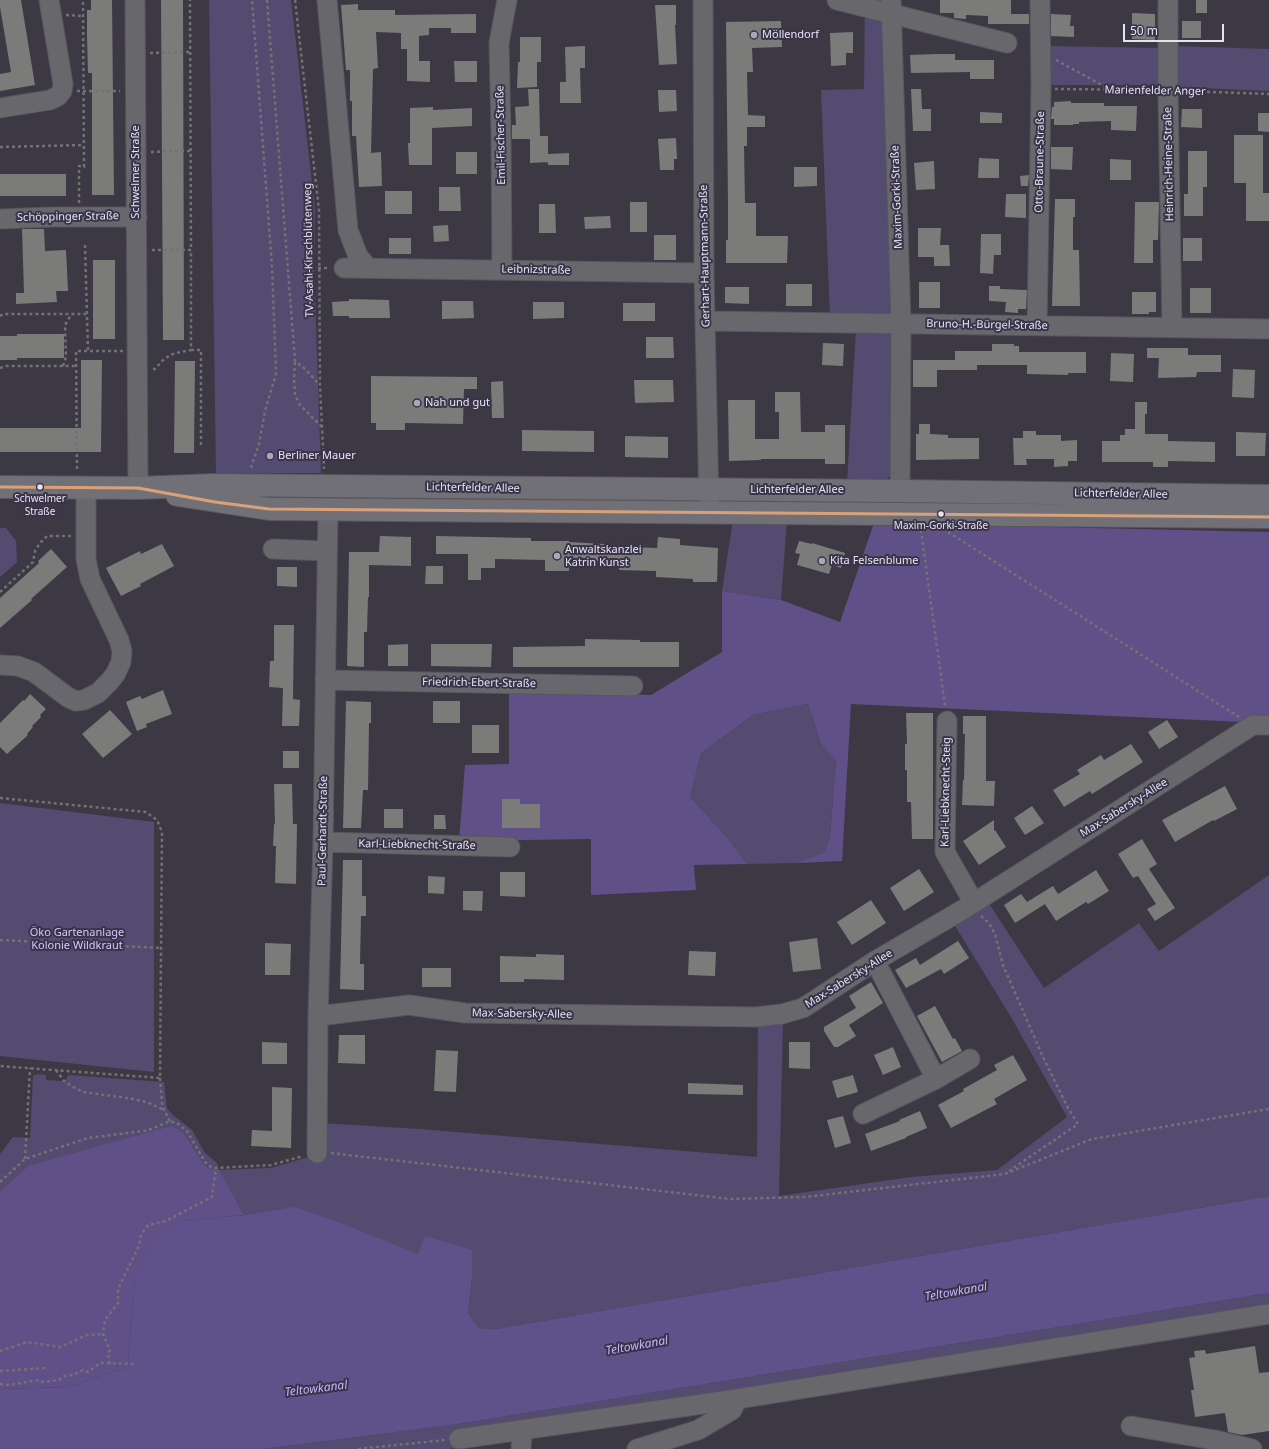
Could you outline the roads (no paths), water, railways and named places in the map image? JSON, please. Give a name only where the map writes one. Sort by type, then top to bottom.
[{"type":"main road","points":[[0,487],[81,478],[138,488],[214,493]]},
{"type":"main road","name":"Lichterfelder Allee","points":[[214,493],[324,478],[708,490],[1269,496]]},
{"type":"main road","points":[[324,478],[328,510]]},
{"type":"main road","name":"Lichterfelder Allee","points":[[214,493],[269,509],[1269,517]]},
{"type":"street","points":[[0,108],[50,100],[58,96],[62,91],[63,84],[49,0]]},
{"type":"street","name":"Schwelmer Straße","points":[[135,0],[138,488]]},
{"type":"street","points":[[327,0],[348,230],[358,256],[368,268]]},
{"type":"street","name":"Emil-Fischer-Straße","points":[[502,270],[499,43],[507,0]]},
{"type":"street","name":"Gerhart-Hauptmann-Straße","points":[[703,0],[704,272],[709,512]]},
{"type":"street","points":[[837,0],[891,7],[1007,43]]},
{"type":"street","name":"Otto-Braune-Straße","points":[[1037,325],[1041,89],[1040,0]]},
{"type":"street","name":"Heinrich-Heine-Straße","points":[[1168,0],[1172,328]]},
{"type":"street","name":"Maxim-Gorki-Straße","points":[[891,7],[901,324],[900,491]]},
{"type":"street","name":"Schöppinger Straße","points":[[0,219],[51,217],[136,217]]},
{"type":"street","name":"Leibnizstraße","points":[[344,268],[704,272]]},
{"type":"street","name":"Bruno-H.-Bürgel-Straße","points":[[706,321],[1269,329]]},
{"type":"street","points":[[0,665],[18,666],[34,672],[46,679],[69,698],[76,701],[84,700],[98,693],[116,673],[121,662],[122,651],[119,640],[90,579],[86,559],[86,536],[81,478]]},
{"type":"street","name":"Paul-Gerhardt-Straße","points":[[317,1153],[318,1016],[323,842],[328,510]]},
{"type":"street","points":[[273,548],[327,551]]},
{"type":"street","name":"Friedrich-Ebert-Straße","points":[[325,680],[633,686]]},
{"type":"street","name":"Karl-Liebknecht-Steig","points":[[947,721],[945,852],[969,906]]},
{"type":"street","name":"Max-Sabersky-Allee","points":[[318,1016],[409,1005],[465,1013],[757,1017],[782,1014],[803,1008],[875,961],[969,906],[1261,725]]},
{"type":"street","name":"Karl-Liebknecht-Straße","points":[[323,842],[510,847]]},
{"type":"street","points":[[875,961],[936,1079]]},
{"type":"street","points":[[863,1114],[936,1079],[970,1060]]},
{"type":"street","points":[[473,1442],[521,1440],[737,1398],[1269,1314]]},
{"type":"street","points":[[637,1449],[656,1446],[698,1430],[732,1410],[737,1398]]},
{"type":"street","points":[[1131,1426],[1215,1440],[1252,1449]]},
{"type":"water","name":"Teltowkanal","points":[[1269,1196],[1269,1293],[458,1424],[264,1449],[0,1449],[0,1389],[69,1387],[124,1368],[128,1363],[135,1282],[160,1236],[184,1221],[244,1215],[294,1207],[342,1223],[418,1254],[425,1236],[472,1250],[472,1277],[468,1313],[479,1328],[496,1329]]},
{"type":"place","name":"Möllendorf","points":[[754,35]]},
{"type":"place","name":"Nah und gut","points":[[417,403]]},
{"type":"place","name":"Berliner Mauer","points":[[270,456]]},
{"type":"place","name":"Schwelmer Straße","points":[[40,487]]},
{"type":"place","name":"Maxim-Gorki-Straße","points":[[941,514]]},
{"type":"place","name":"Anwaltskanzlei Katrin Kunst","points":[[557,556]]},
{"type":"place","name":"Kita Felsenblume","points":[[822,561]]},
{"type":"park label","name":"Öko Gartenanlage Kolonie Wildkraut","points":[[77,939]]}]
